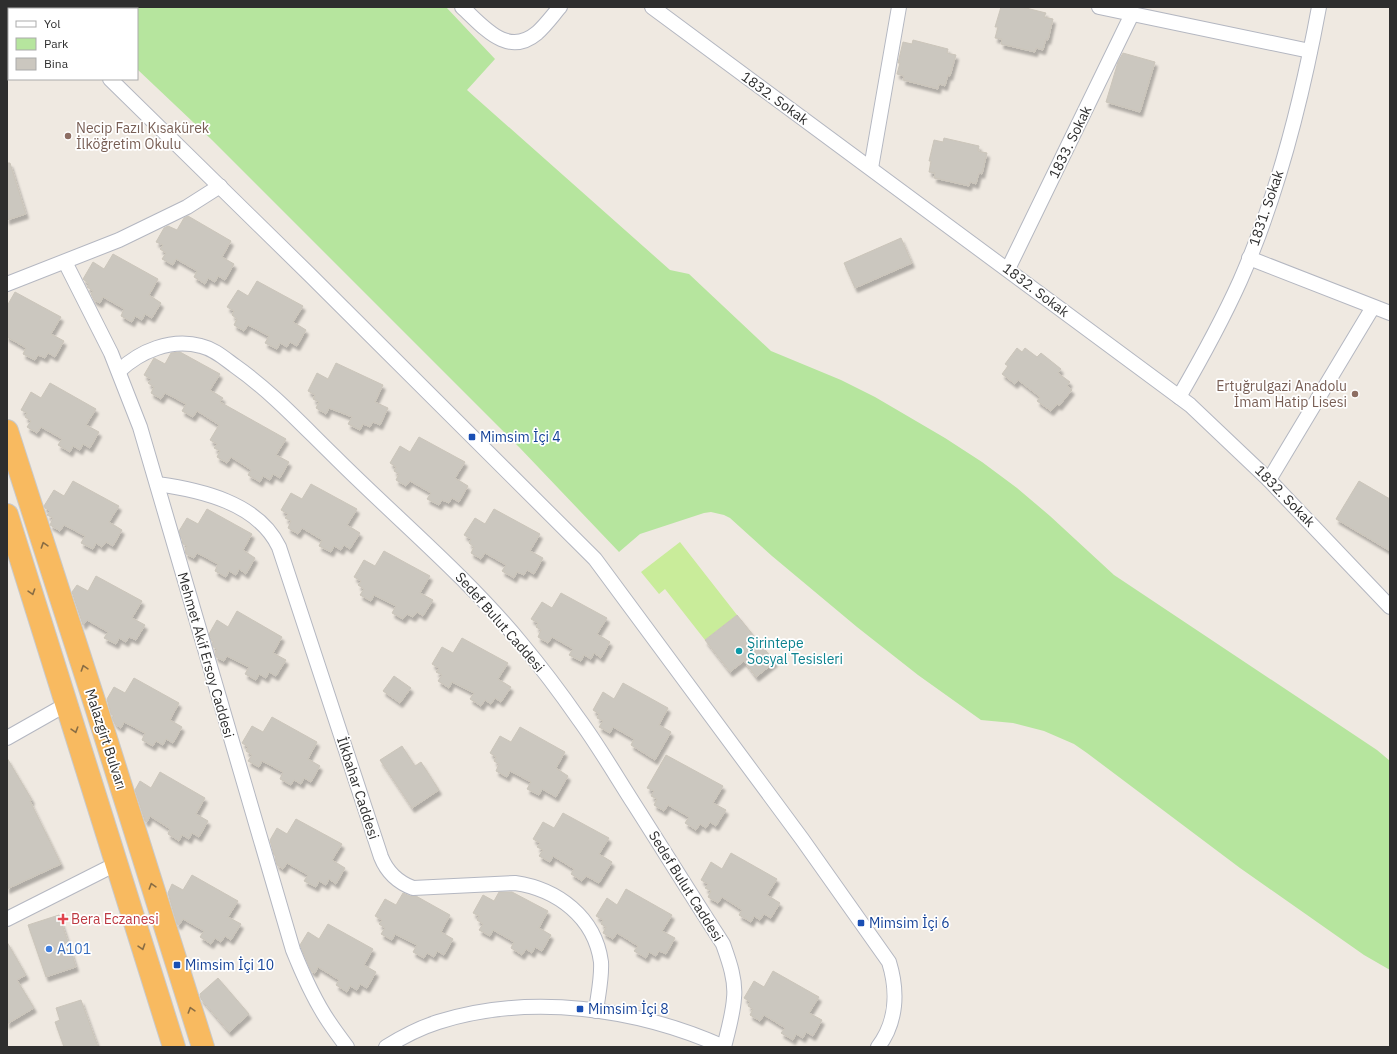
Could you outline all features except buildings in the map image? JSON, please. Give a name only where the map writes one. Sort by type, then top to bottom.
[{"type":"highway","name":"Malazgirt Bulvarı","points":[[7,431],[102,725],[203,1047]]},
{"type":"highway","name":"Malazgirt Bulvarı","points":[[7,515],[174,1047]]},
{"type":"street","points":[[462,7],[495,37],[510,42],[519,42],[539,32],[560,7]]},
{"type":"street","name":"1832. Sokak","points":[[652,7],[1180,397],[1213,425],[1269,480],[1390,607]]},
{"type":"street","points":[[871,168],[899,7]]},
{"type":"street","points":[[1099,7],[1310,51]]},
{"type":"street","name":"1831. Sokak","points":[[1180,397],[1222,320],[1249,258],[1268,208],[1289,139],[1319,7]]},
{"type":"street","name":"1833. Sokak","points":[[1008,270],[1132,14]]},
{"type":"street","points":[[111,80],[220,186],[595,559],[802,839],[889,962],[894,983],[894,1004],[886,1035],[878,1047]]},
{"type":"street","points":[[7,284],[65,262],[152,225],[220,186]]},
{"type":"street","points":[[1249,258],[1390,313]]},
{"type":"street","name":"Mehmet Akif Ersoy Caddesi","points":[[65,262],[111,353],[140,427],[293,950],[304,977],[328,1022],[347,1047]]},
{"type":"street","points":[[1269,480],[1373,307]]},
{"type":"street","name":"Sedef Bulut Caddesi","points":[[119,371],[138,356],[162,346],[192,344],[216,352],[248,374],[270,393],[374,496],[413,530],[488,605],[524,647],[580,719],[723,944],[729,962],[735,998],[724,1047]]},
{"type":"street","name":"İlkbahar Caddesi","points":[[157,484],[188,489],[228,503],[259,520],[274,537],[282,554],[381,857],[389,872],[400,882],[413,888],[515,883],[542,889],[561,900],[579,915],[587,925],[598,949],[601,962],[601,976],[596,1011]]},
{"type":"street","points":[[7,738],[67,704]]},
{"type":"street","points":[[7,919],[116,864]]},
{"type":"street","points":[[386,1047],[403,1043],[436,1023],[461,1016],[486,1011],[517,1008],[549,1008],[596,1011],[630,1016],[679,1029],[724,1047]]},
{"type":"green space","points":[[72,7],[446,7],[495,59],[467,90],[670,270],[689,274],[771,351],[841,380],[875,397],[945,438],[982,462],[1017,488],[1050,516],[1114,575],[1377,750],[1390,761],[1390,970],[1364,955],[1240,868],[1074,744],[1044,731],[1013,723],[981,720],[918,675],[857,627],[772,556],[730,518],[711,512],[704,513],[640,534],[619,552],[519,447],[212,140],[138,70],[138,8]]},
{"type":"green space","points":[[680,542],[737,615],[705,640],[665,589],[659,594],[641,572]]},
{"type":"place","name":"Necip Fazıl Kısakürek İlköğretim Okulu","points":[[68,136]]},
{"type":"place","name":"Ertuğrulgazi Anadolu İmam Hatip Lisesi","points":[[1355,394]]},
{"type":"place","name":"Mimsim İçi 4","points":[[472,437]]},
{"type":"place","name":"Şirintepe Sosyal Tesisleri","points":[[739,651]]},
{"type":"place","name":"Bera Eczanesi","points":[[63,919]]},
{"type":"place","name":"Mimsim İçi 6","points":[[861,923]]},
{"type":"place","name":"A101","points":[[49,949]]},
{"type":"place","name":"Mimsim İçi 10","points":[[177,965]]},
{"type":"place","name":"Mimsim İçi 8","points":[[580,1009]]}]
